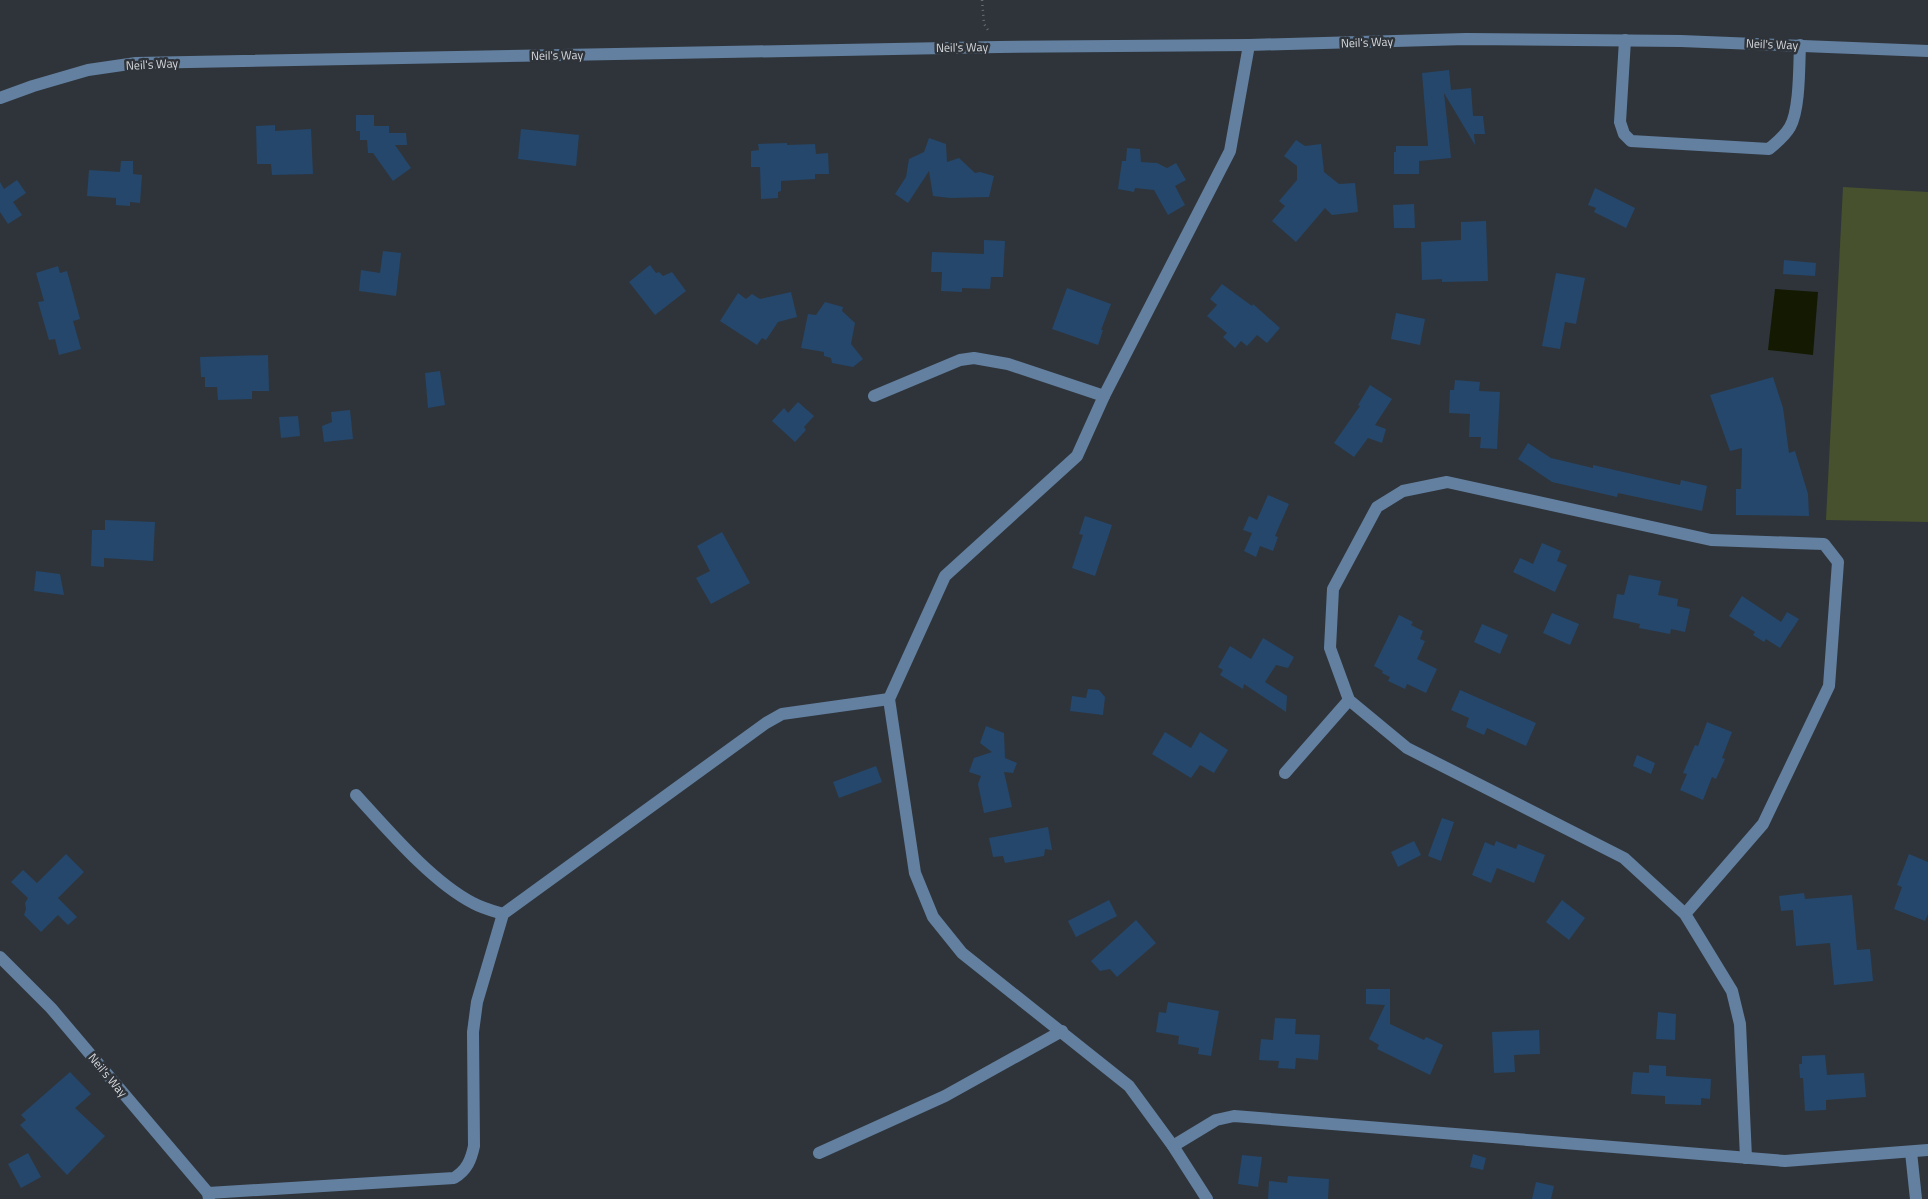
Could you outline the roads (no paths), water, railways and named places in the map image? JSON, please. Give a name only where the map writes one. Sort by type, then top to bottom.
[{"type":"street","name":"Neil's Way","points":[[0,98],[88,70],[136,63],[999,47],[1249,45],[1466,39],[1625,40],[1928,51]]},
{"type":"street","points":[[1625,40],[1620,122],[1624,134],[1631,141],[1768,149],[1782,138],[1791,126],[1796,108],[1800,45]]},
{"type":"street","points":[[1208,1199],[1174,1146],[1129,1086],[962,953],[933,917],[915,873],[889,700],[945,576],[1077,456],[1104,396],[1230,151],[1249,45]]},
{"type":"street","points":[[874,396],[960,360],[974,358],[1008,364],[1104,396]]},
{"type":"street","points":[[1685,914],[1763,824],[1829,686],[1838,562],[1824,544],[1711,540],[1447,482],[1403,492],[1377,508],[1333,589],[1330,648],[1349,700],[1407,748],[1624,858],[1685,914],[1732,992],[1740,1024],[1746,1158]]},
{"type":"street","points":[[209,1196],[454,1178],[464,1172],[471,1159],[474,1146],[472,1032],[485,971],[502,914],[766,722],[782,714],[889,700]]},
{"type":"street","points":[[1285,773],[1349,700]]},
{"type":"street","points":[[356,796],[396,839],[443,883],[473,903],[502,914]]},
{"type":"street","name":"Neil's Way","points":[[0,957],[51,1008],[209,1196]]},
{"type":"street","points":[[818,1153],[945,1096],[1062,1031]]},
{"type":"street","points":[[1174,1146],[1216,1120],[1234,1116],[1785,1161],[1928,1150]]},
{"type":"street","points":[[1911,1152],[1916,1199]]}]
